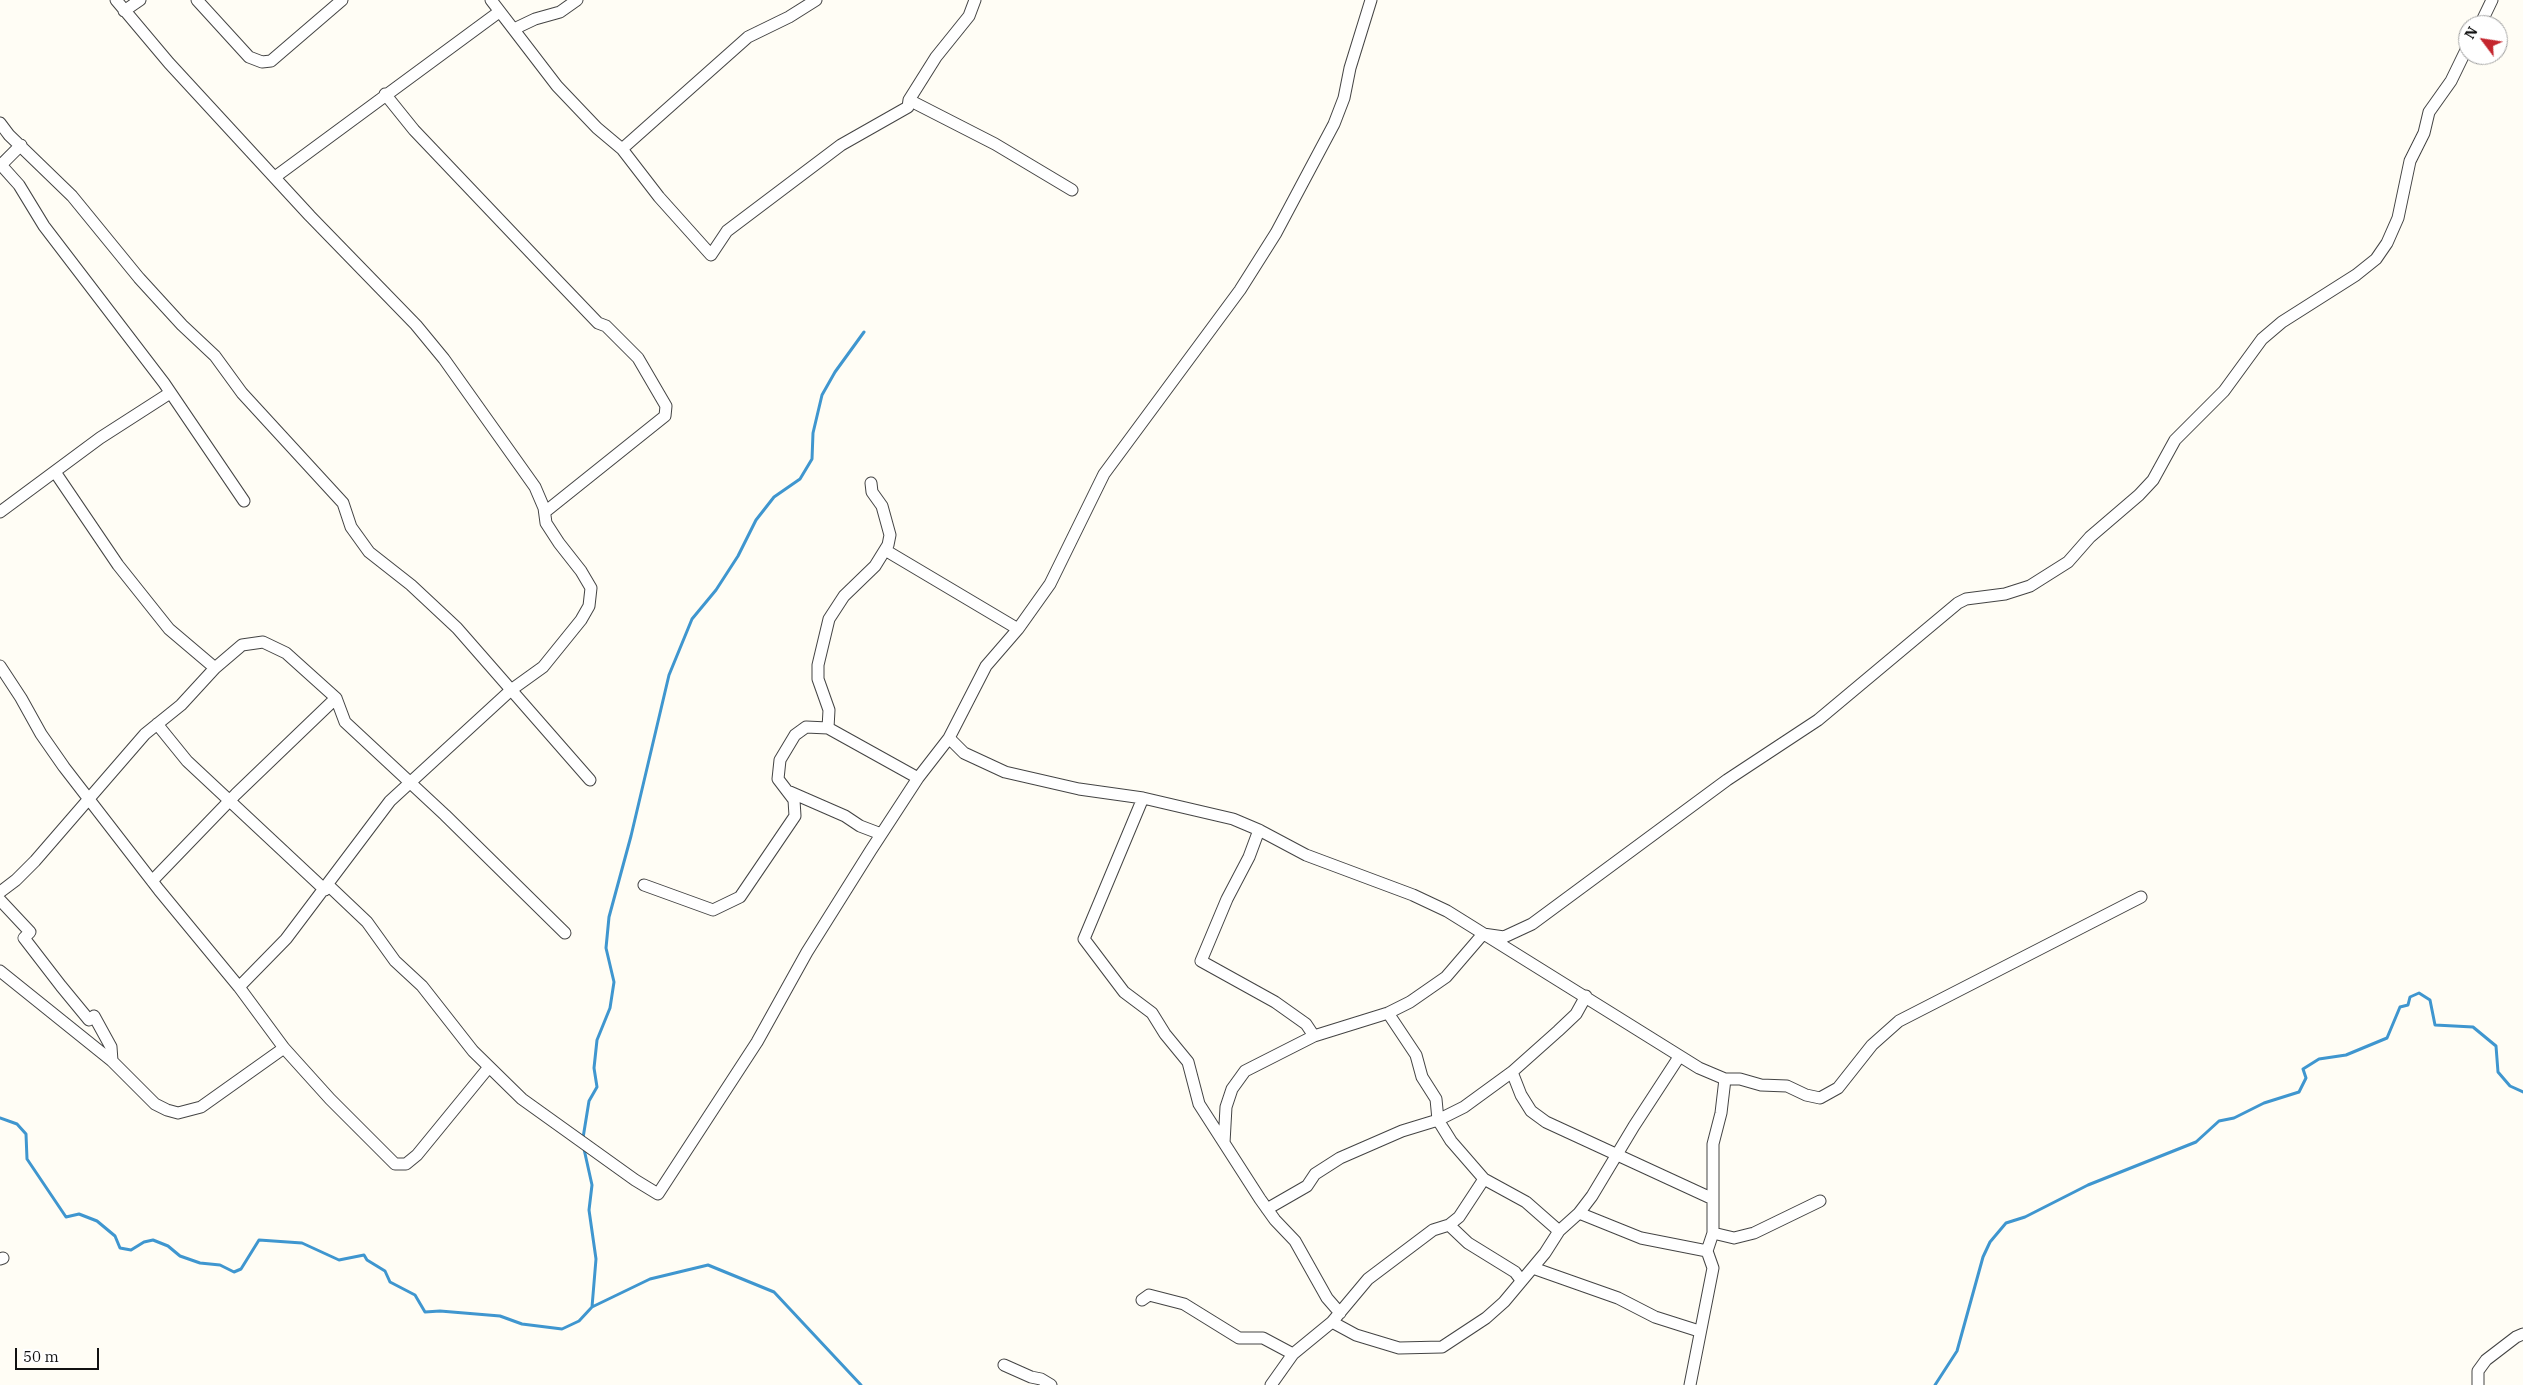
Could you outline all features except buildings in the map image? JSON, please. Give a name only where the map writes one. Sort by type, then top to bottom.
[{"type":"street","points":[[116,0],[169,63],[310,216],[416,325],[444,359],[535,487],[545,512],[546,523],[559,544],[589,583],[591,600],[581,620],[543,667],[511,690],[390,801],[286,938],[239,987]]},
{"type":"street","points":[[124,11],[140,0]]},
{"type":"street","points":[[197,0],[249,57],[262,62],[271,61],[342,0]]},
{"type":"street","points":[[491,0],[558,86],[597,128],[622,149],[659,197],[710,255],[727,231],[851,138],[908,107],[909,100],[936,57],[968,16],[975,0]]},
{"type":"street","points":[[514,29],[536,19],[560,12],[577,0]]},
{"type":"street","points":[[622,149],[748,37],[816,0]]},
{"type":"street","points":[[158,724],[187,761],[229,801],[367,922],[396,961],[422,986],[473,1051],[522,1099],[635,1180],[658,1194],[757,1042],[807,952],[881,834],[918,778],[949,738],[986,666],[1018,629],[1050,584],[1104,474],[1142,420],[1200,347],[1240,290],[1276,233],[1334,124],[1344,98],[1350,68],[1371,0]]},
{"type":"street","points":[[2485,15],[2492,0]]},
{"type":"street","points":[[275,176],[499,12]]},
{"type":"street","points":[[1482,934],[1504,937],[1532,924],[1727,780],[1818,720],[1958,603],[1966,599],[2005,594],[2030,586],[2068,562],[2090,537],[2139,495],[2153,480],[2175,440],[2224,391],[2262,339],[2282,322],[2356,275],[2376,259],[2387,243],[2398,218],[2410,161],[2424,132],[2429,112],[2451,81],[2459,65]]},
{"type":"street","points":[[385,94],[414,130],[552,275],[598,323],[606,326],[638,358],[666,406],[665,416],[545,512]]},
{"type":"street","points":[[909,100],[995,144],[1072,190]]},
{"type":"street","points":[[0,123],[9,136],[21,145],[51,178],[72,196],[139,278],[182,325],[215,356],[242,393],[343,503],[351,526],[369,552],[442,614],[590,780]]},
{"type":"street","points":[[21,145],[0,165],[19,185],[44,226],[170,393],[244,502]]},
{"type":"street","points":[[0,512],[100,438],[170,393]]},
{"type":"street","points":[[54,472],[118,565],[169,629],[215,668]]},
{"type":"street","points":[[828,728],[829,710],[818,679],[818,665],[829,620],[844,596],[875,566],[885,550],[890,534],[882,506],[872,492],[871,484]]},
{"type":"street","points":[[885,550],[1018,629]]},
{"type":"street","points":[[0,892],[35,861],[145,734],[182,705],[215,668],[242,645],[263,642],[286,653],[336,698],[345,722],[410,782],[564,933]]},
{"type":"street","points":[[2,673],[21,698],[40,734],[89,800],[152,881],[239,987],[284,1048],[330,1099],[395,1164],[406,1164],[417,1155],[489,1067]]},
{"type":"street","points":[[152,881],[229,801],[336,698]]},
{"type":"street","points":[[644,885],[713,910],[740,897],[795,816],[794,800],[790,792],[778,779],[780,760],[784,749],[795,735],[806,727],[828,728],[918,778]]},
{"type":"street","points":[[949,738],[964,754],[1005,772],[1079,789],[1144,798],[1233,819],[1259,830],[1306,855],[1413,895],[1447,911],[1586,996],[1680,1058],[1725,1079],[1740,1079],[1760,1085],[1787,1086],[1806,1095],[1820,1098],[1838,1088],[1872,1045],[1899,1021],[2140,897]]},
{"type":"street","points":[[790,792],[844,816],[860,826],[881,834]]},
{"type":"street","points":[[1144,798],[1084,938],[1124,992],[1152,1013],[1165,1034],[1188,1062],[1199,1104],[1267,1209],[1295,1241],[1327,1298],[1340,1313]]},
{"type":"street","points":[[1259,830],[1249,857],[1227,899],[1201,961],[1275,1002],[1306,1024],[1314,1036]]},
{"type":"street","points":[[0,900],[30,932],[24,938],[61,986],[89,1020],[94,1016],[111,1046],[112,1061]]},
{"type":"street","points":[[1224,1143],[1226,1107],[1232,1089],[1245,1071],[1314,1036],[1388,1013],[1410,1002],[1446,977],[1482,934]]},
{"type":"street","points":[[0,971],[112,1061],[155,1104],[178,1113],[201,1107],[284,1048]]},
{"type":"street","points":[[1267,1209],[1307,1186],[1315,1174],[1340,1158],[1402,1131],[1438,1120],[1464,1107],[1512,1072],[1576,1014],[1586,996]]},
{"type":"street","points":[[1388,1013],[1416,1056],[1422,1077],[1436,1100],[1438,1120],[1451,1141],[1484,1179],[1526,1202],[1560,1231]]},
{"type":"street","points":[[1332,1322],[1356,1335],[1399,1348],[1442,1347],[1486,1318],[1504,1302],[1546,1253],[1560,1231],[1579,1213],[1680,1058]]},
{"type":"street","points":[[1512,1072],[1521,1095],[1531,1110],[1546,1122],[1579,1135],[1616,1156],[1713,1199]]},
{"type":"street","points":[[1690,1385],[1699,1331],[1713,1268],[1707,1251],[1713,1233],[1713,1144],[1722,1113],[1725,1079]]},
{"type":"street","points":[[1271,1385],[1293,1354],[1332,1322],[1368,1279],[1433,1230],[1449,1224],[1459,1217],[1484,1179]]},
{"type":"street","points":[[1713,1233],[1734,1238],[1754,1233],[1820,1201]]},
{"type":"street","points":[[1579,1213],[1640,1238],[1707,1251]]},
{"type":"street","points":[[1449,1224],[1468,1243],[1514,1272],[1521,1280]]},
{"type":"street","points":[[1533,1268],[1618,1298],[1655,1317],[1699,1331]]},
{"type":"street","points":[[1142,1300],[1149,1296],[1184,1304],[1239,1338],[1263,1338],[1293,1354]]},
{"type":"street","points":[[2478,1385],[2478,1371],[2486,1360],[2516,1336],[2523,1334]]},
{"type":"street","points":[[1004,1365],[1030,1377],[1041,1379],[1051,1385]]},
{"type":"waterway","points":[[583,1138],[589,1101],[597,1087],[594,1068],[597,1040],[610,1008],[614,982],[606,948],[609,917],[631,836],[669,675],[692,619],[716,590],[738,556],[756,520],[774,497],[800,479],[812,459],[813,433],[822,395],[835,372],[864,332]]},
{"type":"waterway","points":[[1935,1385],[1957,1351],[1983,1257],[1990,1242],[2006,1223],[2025,1217],[2088,1185],[2196,1142],[2219,1121],[2234,1118],[2264,1103],[2299,1092],[2306,1078],[2303,1069],[2319,1059],[2346,1055],[2387,1038],[2400,1007],[2408,1005],[2410,997],[2419,993],[2430,1000],[2435,1025],[2473,1027],[2496,1046],[2498,1072],[2510,1086],[2523,1092]]},
{"type":"waterway","points":[[0,1118],[17,1124],[26,1134],[27,1159],[66,1217],[79,1214],[97,1221],[115,1236],[120,1248],[131,1250],[144,1242],[153,1240],[168,1246],[180,1256],[200,1263],[220,1265],[234,1272],[241,1269],[259,1240],[302,1243],[339,1260],[364,1255],[367,1260],[385,1271],[390,1282],[415,1295],[425,1312],[440,1311],[500,1316],[522,1324],[562,1329],[579,1321],[592,1307],[650,1279],[708,1265],[774,1292],[861,1385]]},
{"type":"waterway","points":[[584,1149],[592,1185],[589,1210],[596,1259],[592,1307]]}]
